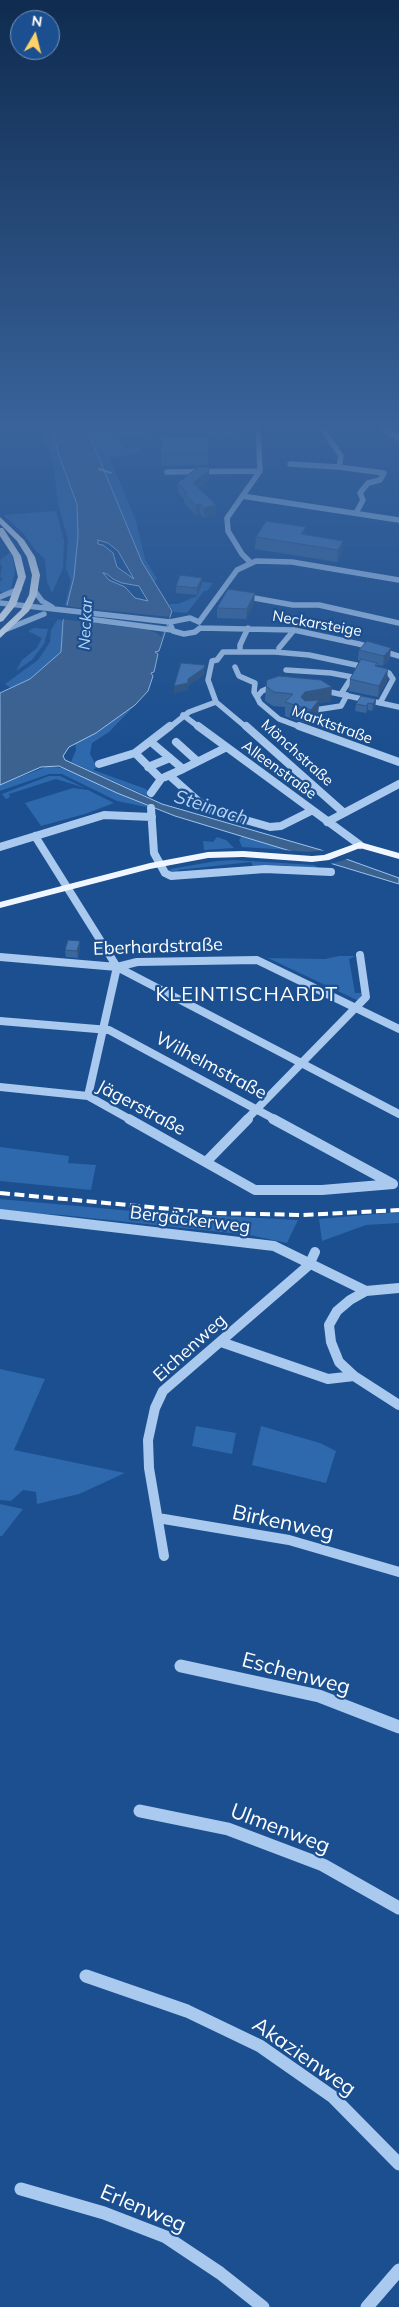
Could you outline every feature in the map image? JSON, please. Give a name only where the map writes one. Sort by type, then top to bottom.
[{"type":"main road","points":[[0,619],[11,607],[19,589],[22,576],[20,563],[13,548],[3,535]]},
{"type":"main road","points":[[2,633],[26,608],[34,590],[36,575],[31,557],[15,535]]},
{"type":"main road","points":[[0,905],[160,864],[219,854],[273,855],[312,859],[326,858],[360,845],[399,856]]},
{"type":"street","points":[[232,535],[242,554],[250,562]]},
{"type":"street","points":[[190,618],[199,625],[207,610],[237,570],[250,562],[263,560],[292,562],[399,580]]},
{"type":"street","points":[[0,597],[19,589]]},
{"type":"street","points":[[34,590],[42,601],[55,612]]},
{"type":"street","points":[[221,593],[230,594]]},
{"type":"street","points":[[238,596],[293,605],[319,605],[399,623]]},
{"type":"street","points":[[0,603],[11,607]]},
{"type":"street","points":[[0,607],[26,608],[170,630],[171,622]]},
{"type":"street","points":[[26,608],[44,614]]},
{"type":"street","points":[[2,633],[44,614],[55,612],[171,622],[190,618],[207,610]]},
{"type":"street","name":"Neckarsteige","points":[[170,630],[184,634],[195,632],[199,625],[294,630],[359,644],[399,656]]},
{"type":"street","points":[[240,652],[240,645],[248,628]]},
{"type":"street","points":[[279,648],[294,630]]},
{"type":"street","points":[[99,764],[135,753],[183,715],[216,702],[208,680],[212,661],[217,660],[223,652],[275,652],[310,655],[389,673],[393,679],[380,703]]},
{"type":"street","name":"Marktstraße","points":[[235,667],[239,676],[255,683],[254,692],[260,703],[279,719],[399,762]]},
{"type":"street","points":[[286,670],[303,674],[331,673],[352,677],[341,706],[305,711]]},
{"type":"street","points":[[257,696],[274,685],[284,686]]},
{"type":"street","points":[[314,690],[399,706]]},
{"type":"street","name":"Mönchstraße","points":[[216,702],[343,812]]},
{"type":"street","name":"Alleenstraße","points":[[183,715],[225,748],[360,845]]},
{"type":"street","points":[[151,742],[184,769]]},
{"type":"street","points":[[176,742],[198,761]]},
{"type":"street","points":[[151,793],[160,780],[225,748]]},
{"type":"street","points":[[135,753],[160,780]]},
{"type":"street","points":[[148,766],[170,758]]},
{"type":"street","points":[[170,776],[207,809],[260,824],[281,826],[311,811]]},
{"type":"street","points":[[327,822],[399,784]]},
{"type":"street","points":[[151,808],[154,854],[165,873],[180,877],[265,869],[331,872]]},
{"type":"street","points":[[0,847],[104,815],[152,817]]},
{"type":"street","points":[[35,836],[117,967],[399,1114]]},
{"type":"street","points":[[206,1162],[366,997],[360,955]]},
{"type":"street","name":"Eberhardstraße","points":[[0,957],[117,967],[137,962],[257,960],[357,1008]]},
{"type":"street","points":[[88,1096],[117,967]]},
{"type":"street","points":[[357,1008],[399,1029]]},
{"type":"street","name":"Wilhelmstraße","points":[[0,1020],[109,1030],[257,1110],[396,1181]]},
{"type":"street","name":"Jägerstraße","points":[[0,1087],[88,1096],[255,1190],[322,1190],[396,1181]]},
{"type":"street","name":"Bergäckerweg","points":[[0,1214],[274,1246],[309,1265],[366,1291]]},
{"type":"street","name":"Eichenweg","points":[[164,1556],[149,1468],[148,1440],[155,1408],[163,1391],[309,1265],[315,1252]]},
{"type":"street","points":[[399,1288],[366,1291],[336,1311],[329,1325],[331,1342],[339,1362],[354,1376],[399,1405]]},
{"type":"street","points":[[221,1342],[328,1379],[354,1376]]},
{"type":"street","name":"Birkenweg","points":[[158,1518],[289,1540],[399,1572]]},
{"type":"street","name":"Eschenweg","points":[[181,1666],[319,1696],[399,1727]]},
{"type":"street","name":"Ulmenweg","points":[[140,1811],[228,1829],[323,1865],[399,1908]]},
{"type":"street","name":"Akazienweg","points":[[86,1976],[187,2010],[260,2046],[333,2097],[399,2164]]},
{"type":"street","name":"Erlenweg","points":[[21,2188],[104,2213],[166,2237],[220,2273],[263,2307]]},
{"type":"street","points":[[367,2307],[399,2270]]},
{"type":"shaded area","points":[[24,535],[63,535],[63,568],[52,593],[47,582],[45,559],[35,550]]},
{"type":"shaded area","points":[[67,535],[78,535],[74,577],[67,605],[65,605],[71,580],[66,569],[68,540]]},
{"type":"shaded area","points":[[130,535],[139,535],[145,559],[157,579],[154,583]]},
{"type":"shaded area","points":[[12,553],[15,571],[11,590],[5,594],[0,591],[0,582],[3,578],[0,577],[2,567],[0,563],[1,559]]},
{"type":"shaded area","points":[[196,581],[213,583],[207,591],[204,591],[187,613],[174,612],[169,604],[178,604],[197,596],[202,584],[195,583]]},
{"type":"shaded area","points":[[58,619],[63,621],[61,652],[30,679],[11,688],[5,684],[38,660],[50,642],[51,630]]},
{"type":"shaded area","points":[[34,628],[48,629],[44,644],[32,660],[16,671],[22,660],[37,648],[42,638],[28,631]]},
{"type":"shaded area","points":[[135,705],[109,732],[92,743],[90,754],[97,767],[93,770],[146,789],[149,793],[147,796],[71,762],[76,750],[75,742],[96,733]]},
{"type":"shaded area","points":[[48,766],[68,769],[147,805],[146,807],[117,801],[62,774],[49,774],[0,791],[0,785]]},
{"type":"shaded area","points":[[49,776],[60,776],[85,788],[56,779],[9,794],[10,797],[6,799],[2,794]]},
{"type":"shaded area","points":[[73,788],[88,790],[114,803],[85,814],[41,826],[25,803]]},
{"type":"shaded area","points":[[242,836],[289,850],[242,847],[239,840]]},
{"type":"shaded area","points":[[217,837],[226,840],[234,848],[204,850],[203,841],[213,842]]},
{"type":"shaded area","points":[[235,860],[314,865],[320,869],[280,865],[253,866],[251,862],[178,870],[178,873],[171,873],[170,869]]},
{"type":"shaded area","points":[[339,956],[356,956],[349,959],[355,993],[362,993],[359,1001],[268,958],[325,959]]},
{"type":"shaded area","points":[[0,1147],[69,1156],[68,1163],[96,1165],[91,1190],[0,1181]]},
{"type":"shaded area","points":[[0,1199],[143,1212],[298,1220],[287,1243],[249,1235],[62,1215],[0,1211]]},
{"type":"shaded area","points":[[399,1212],[399,1223],[366,1225],[322,1241],[319,1219]]},
{"type":"shaded area","points":[[0,1369],[45,1379],[14,1450],[125,1473],[79,1494],[37,1504],[36,1492],[23,1490],[11,1501],[0,1500]]},
{"type":"shaded area","points":[[196,1426],[236,1433],[232,1454],[192,1446]]},
{"type":"shaded area","points":[[261,1426],[320,1443],[336,1451],[326,1483],[252,1465]]},
{"type":"shaded area","points":[[0,1504],[23,1509],[2,1536],[0,1536]]},
{"type":"water","name":"Neckar","points":[[131,535],[142,562],[172,611],[159,651],[155,652],[158,654],[154,672],[151,673],[153,676],[148,691],[135,705],[96,733],[69,747],[63,756],[65,760],[162,804],[321,850],[399,878],[399,884],[175,816],[117,793],[59,766],[41,767],[0,785],[0,693],[30,679],[61,652],[63,621],[74,577],[78,536]],"holes":[[[98,540],[108,543],[118,551],[134,579],[117,567],[113,553],[103,545],[98,544]],[[103,573],[122,583],[139,586],[148,601],[135,598],[125,587],[109,580]]]},
{"type":"pier","points":[[65,605],[170,617],[161,637],[149,630],[61,619]]},
{"type":"pier","points":[[284,850],[308,852],[327,850],[351,858],[327,865]]},
{"type":"building","points":[[257,535],[305,535],[343,541],[338,550],[256,537]]},
{"type":"building","points":[[180,575],[202,578],[197,588],[176,586]]},
{"type":"building","points":[[228,589],[255,593],[247,609],[217,608]]},
{"type":"building","points":[[367,641],[391,648],[384,656],[359,650]]},
{"type":"building","points":[[361,659],[377,663],[375,666],[388,669],[379,686],[350,679]]},
{"type":"building","points":[[181,663],[205,665],[204,668],[188,679],[188,683],[174,686]]},
{"type":"building","points":[[279,676],[321,680],[332,687],[305,692],[301,697],[305,701],[319,700],[311,710],[285,702],[293,694],[274,692],[266,686],[267,680]]},
{"type":"building","points":[[361,696],[376,699],[373,704],[368,703],[367,706],[356,704]]},
{"type":"building","points":[[68,940],[80,941],[77,951],[65,950]]},
{"type":"railway","points":[[0,1193],[213,1213],[303,1215],[399,1210]]},
{"type":"district","name":"KLEINTISCHARDT","points":[[247,995]]},
{"type":"water label","name":"Steinach","points":[[211,808]]}]
